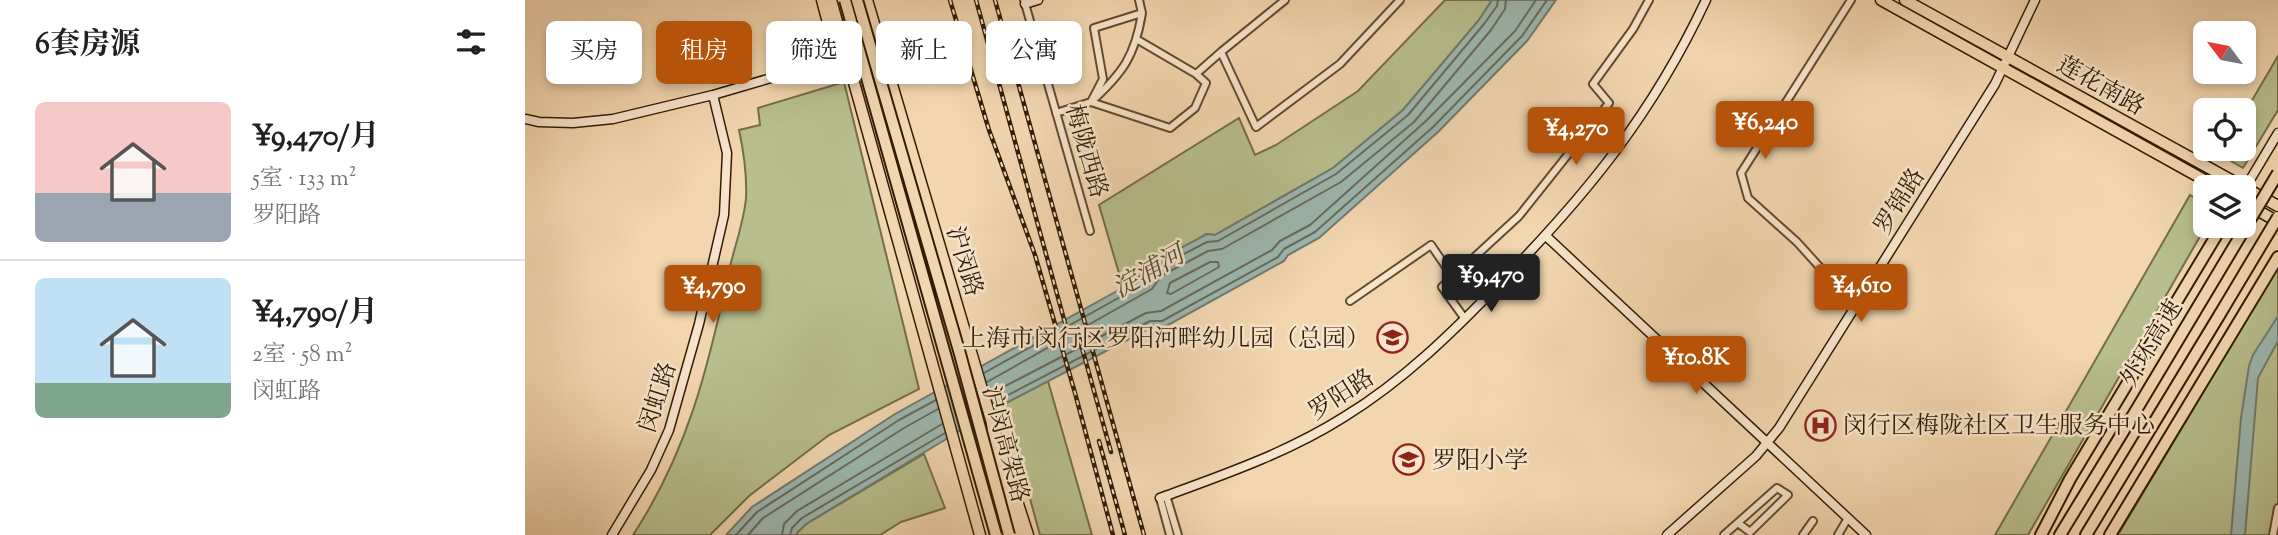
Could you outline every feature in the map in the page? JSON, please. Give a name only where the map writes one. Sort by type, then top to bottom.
[{"type":"highway","name":"沪闵高架路","points":[[845,0],[996,535]]},
{"type":"highway","name":"沪闵高架路","points":[[857,0],[960,354],[1009,535]]},
{"type":"highway","name":"外环高速","points":[[2060,535],[2278,173]]},
{"type":"highway","name":"外环高速","points":[[2086,535],[2278,217]]},
{"type":"highway","points":[[2041,535],[2070,480],[2215,238]]},
{"type":"highway","points":[[2110,535],[2278,257]]},
{"type":"highway","name":"沪闵路","points":[[992,423],[998,471],[1018,535]]},
{"type":"main road","points":[[823,0],[828,21]]},
{"type":"main road","points":[[831,0],[837,21]]},
{"type":"main road","name":"沪闵路","points":[[867,0],[876,30]]},
{"type":"main road","name":"莲花南路","points":[[1881,0],[2195,175]]},
{"type":"main road","name":"莲花南路","points":[[1905,0],[2219,175]]},
{"type":"main road","points":[[854,84],[935,366],[980,535]]},
{"type":"main road","name":"沪闵路","points":[[892,84],[992,423]]},
{"type":"main road","name":"莲花南路","points":[[2256,195],[2278,206]]},
{"type":"main road","points":[[2256,209],[2278,222]]},
{"type":"main road","points":[[992,423],[1028,535]]},
{"type":"street","points":[[1024,1],[1038,0]]},
{"type":"street","points":[[1056,113],[1091,102],[1110,85],[1124,66],[1138,40],[1142,13],[1139,0]]},
{"type":"street","points":[[1196,74],[1285,0]]},
{"type":"street","points":[[1221,52],[1256,127],[1340,64],[1399,0]]},
{"type":"street","points":[[1465,319],[1442,287],[1519,216],[1609,103],[1593,84],[1633,29],[1649,0]]},
{"type":"street","name":"罗阳路","points":[[1163,496],[1267,458],[1346,416],[1391,384],[1465,319],[1546,236],[1617,151],[1648,108],[1673,66],[1706,0]]},
{"type":"street","points":[[1851,0],[1741,173],[1748,198],[1797,242],[1856,306]]},
{"type":"street","name":"罗锦路","points":[[1667,535],[1768,443],[2003,69],[2035,0]]},
{"type":"street","name":"梅陇西路","points":[[1024,1],[1090,231]]},
{"type":"street","points":[[1091,102],[1103,79],[1094,28],[1142,13]]},
{"type":"street","points":[[1091,102],[1170,128],[1195,108],[1206,83],[1196,74],[1138,40]]},
{"type":"street","points":[[525,119],[573,123],[613,119],[766,79]]},
{"type":"street","name":"闵虹路","points":[[612,535],[651,470],[669,430],[699,324],[724,215],[727,153],[713,95]]},
{"type":"street","points":[[2252,175],[2278,133]]},
{"type":"street","points":[[1546,236],[1866,535]]},
{"type":"street","points":[[1350,301],[1431,245],[1453,277]]},
{"type":"street","points":[[1724,535],[1777,488],[1788,495],[1752,534],[1738,523]]},
{"type":"street","points":[[1163,496],[1170,535]]},
{"type":"street","points":[[1163,496],[1178,535]]},
{"type":"street","points":[[2273,535],[2278,508]]},
{"type":"street","points":[[1838,535],[1848,518]]},
{"type":"street","points":[[1803,535],[1813,521]]},
{"type":"green space","points":[[1445,0],[1492,0],[1479,20],[1403,110],[1333,168],[1215,235],[1206,234],[1123,287],[1099,205],[1239,118],[1255,155],[1276,145],[1358,91]]},
{"type":"green space","points":[[2278,56],[2278,110],[2256,146],[2256,98],[2253,98]]},
{"type":"green space","points":[[844,84],[919,389],[829,435],[749,496],[710,535],[633,535],[668,472],[694,408],[704,375],[745,207],[746,172],[739,130],[760,125],[758,108]]},
{"type":"green space","points":[[2231,161],[2247,161],[2243,168]]},
{"type":"green space","points":[[2190,195],[2193,197],[2193,238],[2199,238],[2028,535],[1995,535]]},
{"type":"green space","points":[[2278,267],[2278,535],[2118,535]]},
{"type":"green space","points":[[1048,381],[1092,535],[1040,535],[1004,404]]},
{"type":"green space","points":[[924,454],[945,508],[901,522],[880,535],[795,535],[806,524]]},
{"type":"water","name":"淀浦河","points":[[1492,0],[1556,0],[1527,41],[1438,132],[1319,238],[1288,255],[1284,261],[1159,330],[1154,326],[1004,404],[806,524],[795,535],[726,535],[752,507],[895,414],[1144,276],[1145,267],[1207,234],[1215,235],[1333,168],[1403,110],[1479,20]]},
{"type":"water","points":[[2278,316],[2278,341],[2258,378],[2245,535],[2231,535],[2241,418],[2249,366]]},
{"type":"railway","points":[[950,0],[989,130],[1035,255],[1113,535]]},
{"type":"railway","points":[[976,0],[1065,323]]},
{"type":"railway","points":[[995,0],[1144,535]]},
{"type":"railway","points":[[1077,330],[1111,452]]},
{"type":"railway","points":[[1099,441],[1125,535]]},
{"type":"place","name":"上海市闵行区罗阳河畔幼儿园（总园）","points":[[1393,338]]},
{"type":"place","name":"闵行区梅陇社区卫生服务中心","points":[[1820,425]]},
{"type":"place","name":"罗阳小学","points":[[1409,460]]}]
